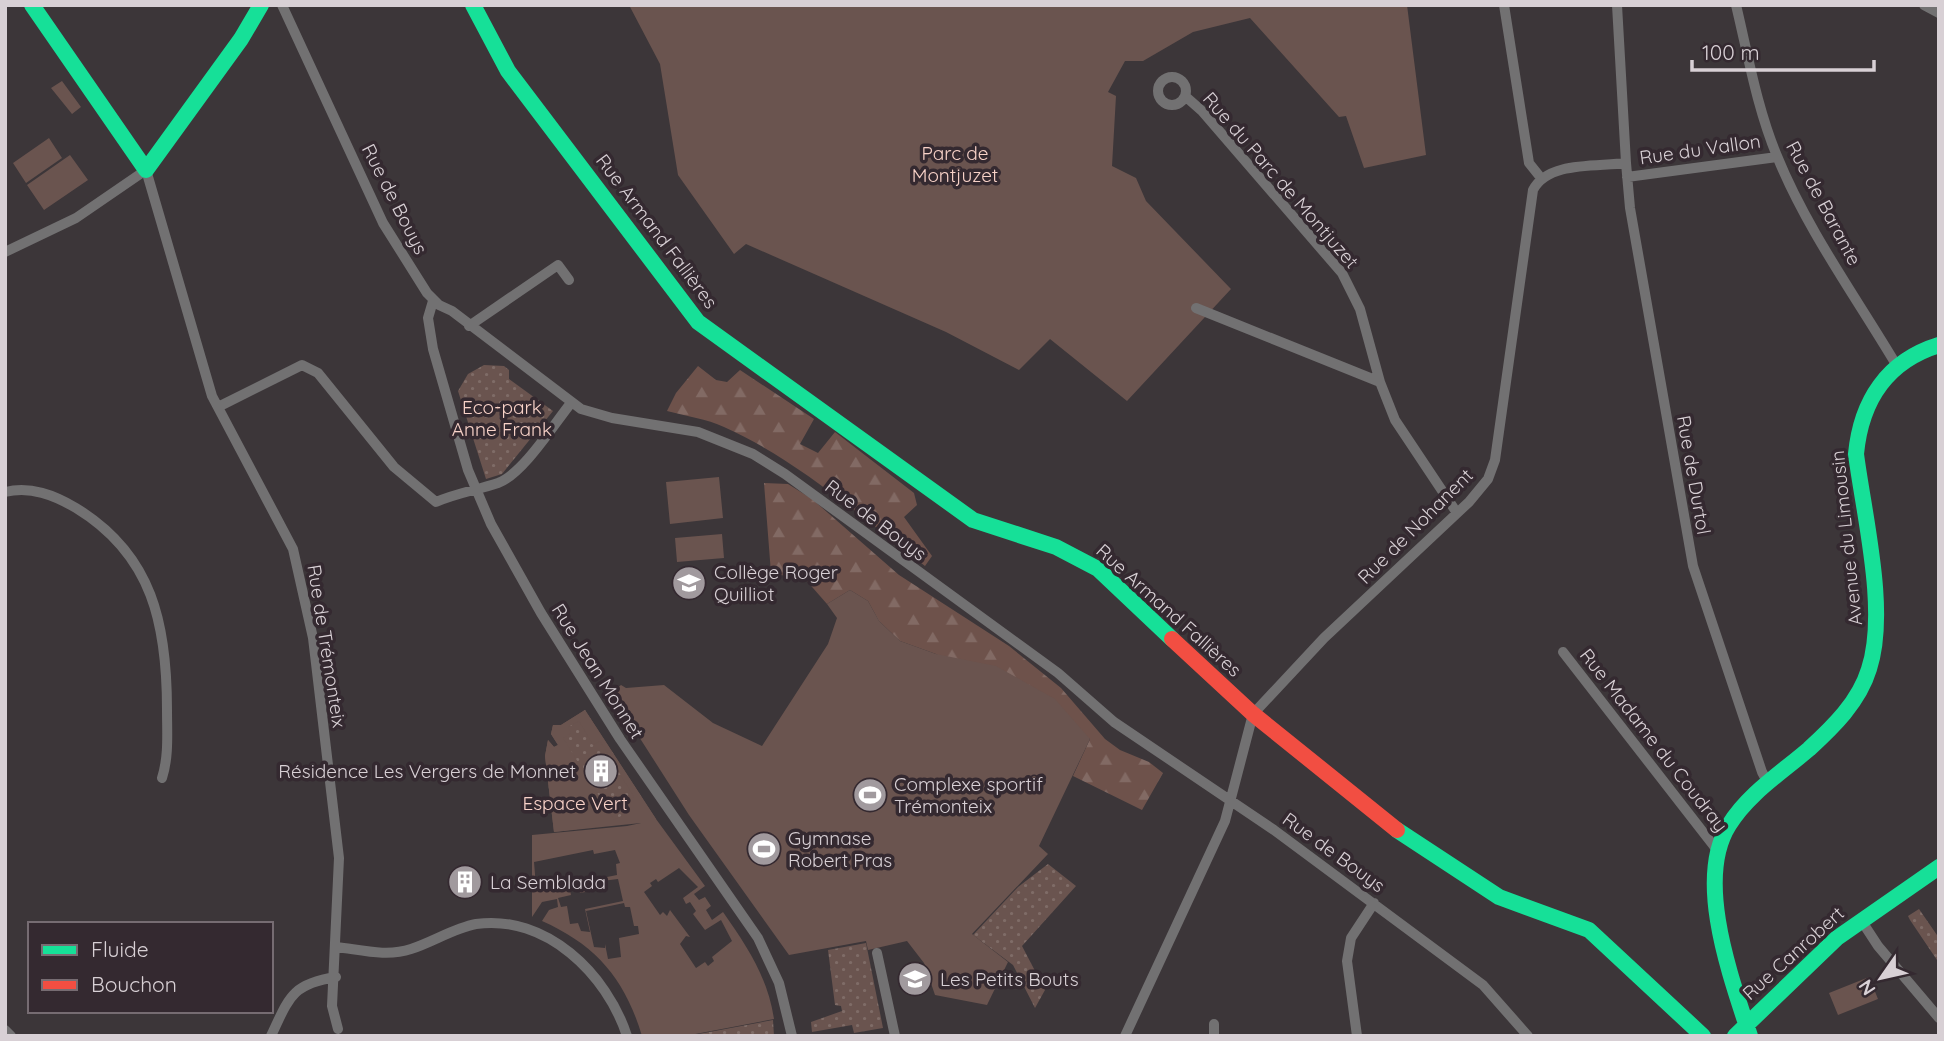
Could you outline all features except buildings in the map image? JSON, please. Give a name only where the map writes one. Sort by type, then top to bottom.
[{"type":"street","points":[[32,5],[146,170]]},
{"type":"street","points":[[5,252],[76,218],[146,170],[241,39],[261,5]]},
{"type":"street","name":"Rue de Bouys","points":[[282,5],[383,222],[433,301],[571,403],[612,418],[698,432],[753,454],[1058,673],[1114,722],[1174,761],[1374,903],[1483,985],[1528,1036]]},
{"type":"street","name":"Rue Armand Fallières","points":[[473,5],[508,71],[589,173],[698,322],[974,520],[1009,534],[1056,547],[1098,569],[1253,714],[1376,816],[1499,897],[1589,930],[1703,1036]]},
{"type":"street","points":[[1504,5],[1529,163],[1541,178],[1558,171],[1626,163],[1617,5]]},
{"type":"street","name":"Rue de Barante","points":[[1736,5],[1763,116],[1777,157],[1816,233],[1897,366]]},
{"type":"street","points":[[1924,5],[1939,13]]},
{"type":"street","name":"Rue du Parc de Montjuzet","points":[[1185,96],[1202,111],[1342,273],[1360,309],[1380,382],[1395,420],[1457,513]]},
{"type":"street","name":"Rue du Vallon","points":[[1627,177],[1777,157]]},
{"type":"street","name":"Rue de Durtol","points":[[1626,163],[1648,318],[1693,566],[1730,682],[1763,776],[1769,783]]},
{"type":"street","name":"Rue de Trémonteix","points":[[146,170],[206,379],[293,550],[313,638],[339,858],[337,947],[332,1006],[338,1029]]},
{"type":"street","name":"Rue de Nohanent","points":[[1125,1036],[1217,839],[1231,803],[1253,714],[1324,638],[1478,493],[1495,460],[1533,190],[1541,178]]},
{"type":"street","points":[[469,326],[558,265],[569,280]]},
{"type":"street","name":"Rue Jean Monnet","points":[[433,301],[428,318],[433,349],[475,487],[501,544],[541,613],[673,819],[758,938],[779,983],[792,1036]]},
{"type":"street","points":[[1196,308],[1380,382]]},
{"type":"street","name":"Avenue du Limousin","points":[[1744,1032],[1719,914],[1715,887],[1717,850],[1733,819],[1769,783],[1833,728],[1849,710],[1869,674],[1878,638],[1877,614],[1857,467],[1857,434],[1874,392],[1897,366],[1913,355],[1939,345]]},
{"type":"street","points":[[218,407],[302,365],[318,373],[394,467],[436,502],[475,487],[500,482],[515,472],[571,403]]},
{"type":"street","points":[[5,492],[28,489],[66,502],[113,536],[141,571],[162,634],[167,676],[167,761],[162,778]]},
{"type":"street","name":"Rue Madame du Coudray","points":[[1563,652],[1717,850]]},
{"type":"street","name":"Rue Canrobert","points":[[1744,1032],[1837,937],[1939,867]]},
{"type":"street","points":[[1357,1036],[1347,961],[1351,938],[1374,903]]},
{"type":"street","points":[[1861,920],[1878,946],[1939,1018]]},
{"type":"street","points":[[337,947],[388,954],[410,950],[473,924],[502,922],[524,927],[575,957],[601,983],[616,1006],[627,1036]]},
{"type":"street","points":[[877,953],[895,1036]]},
{"type":"street","points":[[271,1036],[297,989],[308,982],[335,977]]},
{"type":"street","points":[[1214,1024],[1214,1036]]},
{"type":"street","points":[[5,1030],[11,1036]]},
{"type":"green space","name":"Parc de Montjuzet","points":[[629,5],[1407,5],[1426,155],[1364,168],[1346,116],[1339,117],[1250,18],[1193,32],[1143,61],[1125,61],[1108,92],[1116,96],[1112,166],[1136,178],[1146,201],[1231,289],[1127,401],[1050,339],[1019,370],[946,332],[746,244],[734,254],[678,175],[660,64]]},
{"type":"green space","points":[[62,81],[81,107],[72,114],[51,88]]},
{"type":"green space","points":[[49,138],[62,158],[26,183],[13,163]]},
{"type":"green space","points":[[70,155],[88,180],[44,210],[27,185]]},
{"type":"green space","name":"Eco-park Anne Frank","points":[[484,365],[504,366],[509,370],[509,379],[553,411],[502,474],[486,479],[458,391],[468,374]]},
{"type":"green space","points":[[698,366],[716,380],[727,382],[740,370],[814,419],[800,444],[818,453],[835,432],[914,493],[917,505],[904,517],[932,556],[925,566],[828,490],[778,456],[717,424],[667,411],[676,393]]},
{"type":"green space","points":[[719,477],[723,518],[670,524],[666,482]]},
{"type":"green space","points":[[764,483],[788,484],[812,499],[899,575],[1009,646],[1061,688],[1105,739],[1120,750],[1149,762],[1163,773],[1142,810],[1073,776],[1090,739],[936,654],[900,641],[879,621],[868,601],[850,590],[827,604],[806,580],[771,573]]},
{"type":"green space","points":[[722,534],[724,558],[677,562],[675,538]]},
{"type":"green space","name":"Complexe sportif Trémonteix","points":[[850,590],[868,601],[879,621],[900,641],[936,654],[996,666],[1055,699],[1090,739],[1039,846],[1048,854],[972,934],[1008,962],[987,1005],[935,995],[924,963],[907,941],[868,950],[866,941],[789,955],[689,815],[611,693],[621,685],[626,688],[664,685],[713,723],[762,746],[828,644],[837,618],[827,604]]},
{"type":"green space","name":"Espace Vert","points":[[585,710],[656,819],[554,832],[545,756],[548,740],[554,747],[558,745],[551,734],[553,725],[561,725]]},
{"type":"green space","points":[[585,710],[656,819],[705,886],[694,894],[699,900],[705,897],[711,906],[706,910],[712,920],[723,912],[748,950],[762,976],[774,1019],[685,1036],[642,1036],[627,997],[606,966],[578,941],[542,921],[549,910],[558,907],[557,899],[542,902],[532,917],[532,835],[641,823],[554,832],[545,756],[548,740],[554,747],[558,745],[551,734],[553,725],[561,725]],"holes":[[[579,721],[593,745],[600,741],[634,797],[618,807],[623,815],[614,820],[563,738],[571,733],[568,727]],[[593,850],[594,854],[615,850],[620,863],[616,864],[617,875],[597,879],[596,876],[553,887],[552,884],[536,886],[534,862]],[[679,868],[698,887],[683,898],[686,904],[690,902],[696,911],[693,914],[705,930],[721,920],[732,941],[712,957],[714,961],[708,966],[705,962],[696,968],[680,944],[686,936],[690,937],[670,910],[667,916],[663,912],[660,915],[644,892],[656,879],[658,882]],[[618,879],[623,901],[585,909],[590,932],[581,931],[578,923],[570,924],[567,906],[561,907],[558,898],[571,895],[569,885],[578,883],[580,893],[585,892],[585,883],[598,881],[600,889],[603,888],[602,881]],[[624,903],[625,907],[630,907],[634,926],[638,926],[639,934],[619,938],[621,957],[608,959],[605,944],[605,948],[594,947],[586,911]]]},
{"type":"green space","points":[[1048,864],[1076,886],[1022,946],[1045,990],[1035,1008],[1013,965],[973,935],[1018,887]]},
{"type":"green space","points":[[1919,909],[1939,938],[1939,963],[1908,916]]},
{"type":"green space","points":[[866,943],[883,1028],[854,1033],[852,1025],[812,1032],[811,1022],[842,1011],[841,1006],[835,1005],[828,950]]},
{"type":"green space","points":[[1869,977],[1878,999],[1838,1015],[1829,993]]},
{"type":"green space","points":[[773,1020],[774,1036],[688,1036]]},
{"type":"traffic: fast","points":[[32,5],[146,170],[241,39],[261,5]]},
{"type":"traffic: fast","points":[[473,5],[508,71],[698,322],[973,520],[1056,547],[1098,569],[1172,639]]},
{"type":"traffic: fast","points":[[1750,1036],[1726,959],[1720,930],[1715,873],[1719,848],[1729,825],[1746,803],[1827,732],[1852,703],[1865,681],[1874,646],[1876,620],[1873,563],[1856,454],[1859,435],[1871,400],[1891,373],[1905,361],[1939,345]]},
{"type":"traffic: fast","points":[[1397,830],[1499,897],[1589,930],[1703,1036]]},
{"type":"traffic: fast","points":[[1735,1036],[1837,938],[1939,867]]},
{"type":"traffic: jam","points":[[1172,639],[1253,714],[1397,830]]},
{"type":"place","name":"Collège Roger Quilliot","points":[[689,583]]},
{"type":"place","name":"Résidence Les Vergers de Monnet","points":[[601,771]]},
{"type":"place","name":"Complexe sportif Trémonteix","points":[[870,795]]},
{"type":"place","name":"Gymnase Robert Pras","points":[[764,849]]},
{"type":"place","name":"La Semblada","points":[[465,882]]},
{"type":"place","name":"Les Petits Bouts","points":[[915,979]]}]
